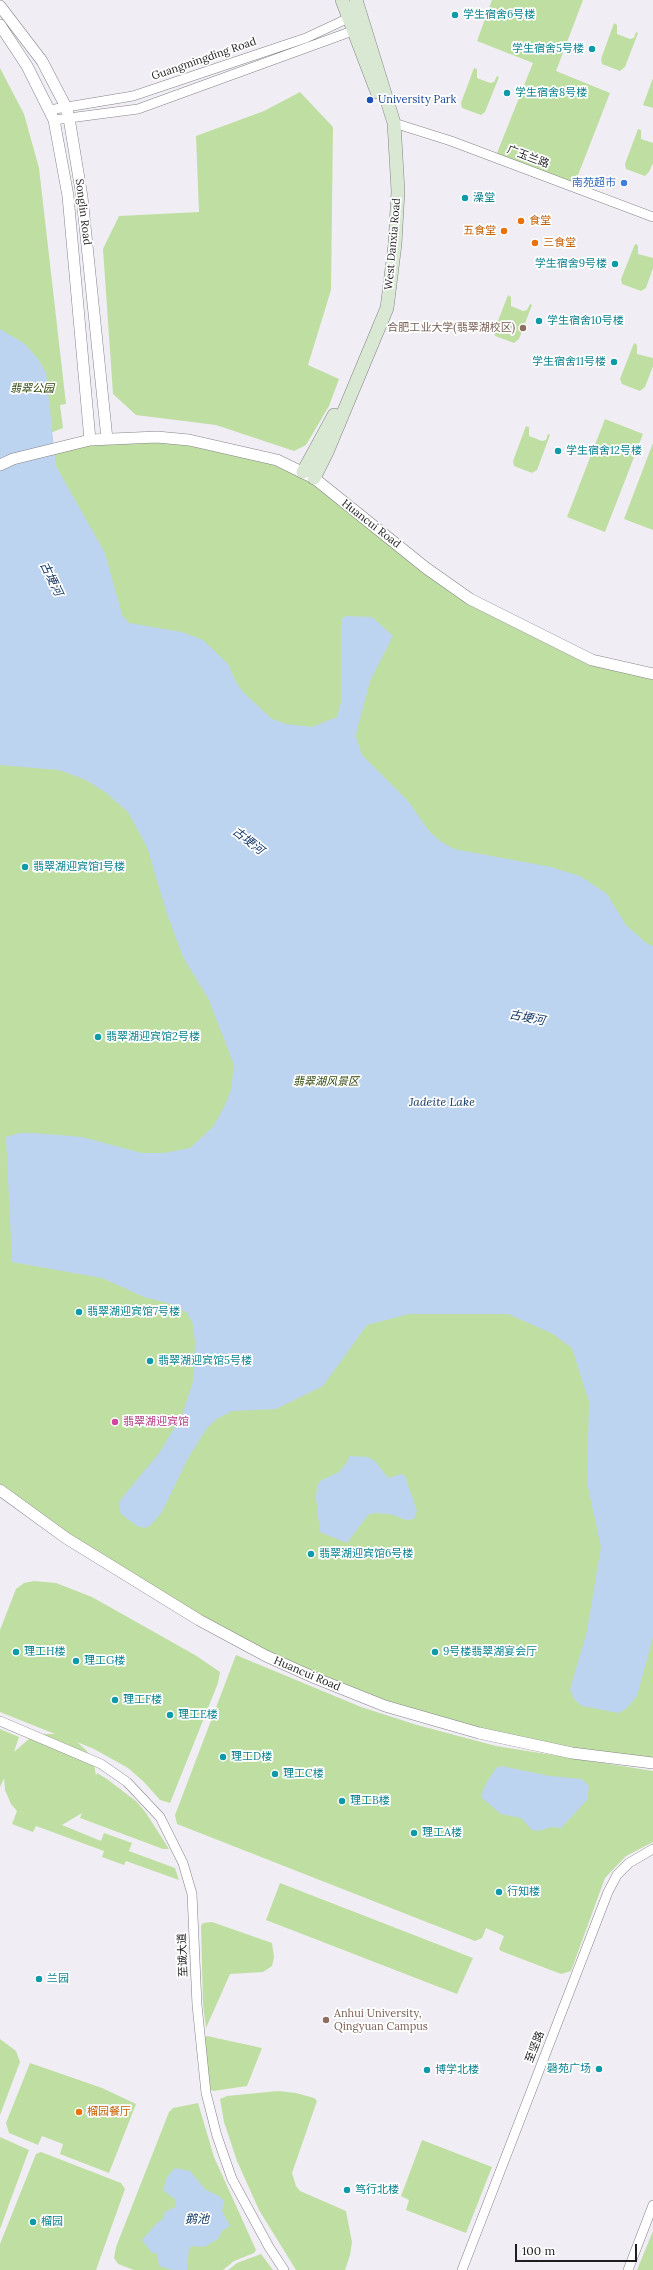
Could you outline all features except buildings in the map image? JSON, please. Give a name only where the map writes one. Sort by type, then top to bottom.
[{"type":"main road","name":"West Danxia Road","points":[[308,475],[327,452],[387,308],[395,244],[398,191],[394,122],[355,26],[342,0]]},
{"type":"main road","name":"West Danxia Road","points":[[308,475],[380,312],[388,248],[392,199],[389,140],[382,107],[355,26],[358,6]]},
{"type":"street","name":"Songlin Road","points":[[0,6],[42,61],[68,113],[82,197],[107,439]]},
{"type":"street","name":"Songlin Road","points":[[0,25],[27,66],[52,115],[68,196],[90,440]]},
{"type":"street","name":"Guangmingding Road","points":[[68,113],[133,96],[306,38],[355,26]]},
{"type":"street","name":"Guangmingding Road","points":[[52,115],[138,109],[355,26]]},
{"type":"street","name":"广玉兰路","points":[[394,122],[451,141],[653,217]]},
{"type":"street","name":"Huancui Road","points":[[0,464],[13,459],[90,440],[157,437],[189,440],[277,460],[308,475],[426,568],[475,602],[592,660],[653,674]]},
{"type":"street","name":"Huancui Road","points":[[0,1490],[66,1538],[199,1620],[266,1656],[321,1681],[386,1706],[502,1739],[572,1753],[653,1762]]},
{"type":"street","name":"至诚大道","points":[[0,1721],[101,1764],[127,1782],[160,1818],[183,1863],[192,1894],[197,2005],[201,2050],[206,2094],[215,2129],[232,2179],[269,2247],[284,2270]]},
{"type":"street","name":"至坚路","points":[[462,2270],[608,1892],[617,1875],[629,1863],[653,1849]]},
{"type":"street","points":[[628,2270],[653,2205]]},
{"type":"green space","points":[[492,0],[583,0],[556,71],[610,93],[573,188],[495,158],[533,63],[477,41]]},
{"type":"green space","points":[[614,23],[617,25],[617,34],[630,39],[634,38],[636,32],[638,33],[625,67],[620,71],[602,64],[601,59]]},
{"type":"green space","name":"翡翠公园","points":[[0,68],[24,114],[39,168],[66,404],[60,405],[63,428],[0,453]]},
{"type":"green space","points":[[474,68],[477,69],[477,78],[490,83],[494,82],[497,76],[499,77],[485,112],[481,115],[462,108],[461,103]]},
{"type":"green space","points":[[653,78],[653,108],[643,105]]},
{"type":"green space","points":[[300,92],[333,127],[331,290],[308,365],[339,379],[329,406],[306,445],[294,451],[216,425],[136,415],[113,394],[103,249],[119,216],[199,212],[196,136],[264,111]]},
{"type":"green space","points":[[638,129],[641,130],[641,139],[653,143],[653,163],[649,172],[645,176],[626,169],[625,164]]},
{"type":"green space","points":[[635,244],[638,245],[638,254],[653,258],[653,268],[646,288],[641,291],[622,284],[621,279]]},
{"type":"green space","points":[[508,295],[511,297],[511,306],[523,311],[527,310],[530,304],[532,305],[519,339],[514,343],[495,336],[494,331]]},
{"type":"green space","points":[[634,343],[637,345],[637,354],[653,358],[653,366],[645,387],[640,391],[622,384],[620,379]]},
{"type":"green space","points":[[605,419],[643,434],[605,532],[567,517]]},
{"type":"green space","points":[[526,426],[529,427],[529,436],[542,441],[546,440],[548,434],[550,435],[537,470],[532,473],[514,466],[513,461]]},
{"type":"green space","name":"翡翠湖风景区","points":[[189,440],[303,472],[470,599],[569,648],[653,674],[653,1763],[634,1761],[434,1721],[231,1638],[0,1490],[0,465],[70,444]]},
{"type":"green space","points":[[653,443],[653,530],[624,519]]},
{"type":"green space","points":[[34,1581],[56,1583],[92,1597],[195,1655],[220,1672],[218,1683],[170,1803],[160,1800],[144,1782],[128,1768],[94,1749],[77,1742],[86,1750],[94,1763],[96,1776],[97,1773],[107,1779],[137,1802],[146,1813],[169,1849],[163,1849],[80,1818],[82,1813],[62,1825],[101,1841],[104,1833],[132,1843],[129,1851],[175,1868],[179,1880],[126,1861],[124,1865],[102,1857],[104,1851],[36,1826],[33,1832],[12,1824],[17,1811],[11,1804],[5,1790],[4,1778],[0,1787],[0,1729],[19,1737],[14,1752],[30,1738],[45,1734],[55,1734],[0,1712],[0,1630],[16,1589],[24,1583]]},
{"type":"green space","points":[[236,1655],[361,1707],[417,1725],[496,1746],[653,1771],[653,1842],[626,1856],[605,1878],[571,1971],[561,1974],[501,1951],[499,1949],[504,1936],[486,1928],[482,1938],[475,1941],[177,1824],[175,1815]]},
{"type":"green space","points":[[280,1883],[473,1958],[457,1994],[266,1920]]},
{"type":"green space","points":[[212,1922],[272,1943],[274,1957],[272,1966],[263,1972],[230,1974],[206,2028],[203,2004],[201,1926],[203,1923]]},
{"type":"green space","points":[[207,2036],[262,2048],[247,2086],[213,2091],[210,2089],[204,2038]]},
{"type":"green space","points":[[0,2039],[16,2051],[20,2062],[0,2115]]},
{"type":"green space","name":"榴园餐厅","points":[[30,2063],[102,2088],[136,2104],[109,2173],[60,2154],[63,2144],[42,2136],[38,2145],[9,2133],[6,2123]]},
{"type":"green space","points":[[278,2091],[296,2093],[314,2098],[317,2101],[292,2173],[296,2186],[300,2191],[346,2211],[352,2242],[350,2255],[345,2270],[296,2270],[259,2210],[237,2161],[224,2122],[220,2099],[227,2096]]},
{"type":"green space","points":[[198,2103],[214,2157],[256,2250],[254,2253],[234,2261],[223,2270],[134,2270],[118,2264],[114,2258],[116,2247],[169,2112],[173,2108]]},
{"type":"green space","points":[[0,2137],[29,2150],[0,2229]]},
{"type":"green space","points":[[422,2140],[492,2167],[466,2233],[406,2210],[409,2200],[401,2196]]},
{"type":"green space","name":"榴园","points":[[41,2152],[121,2183],[125,2189],[96,2270],[0,2270],[0,2244],[36,2154]]},
{"type":"green space","points":[[653,2231],[653,2270],[637,2270]]},
{"type":"green space","points":[[261,2254],[273,2270],[228,2270],[237,2263]]},
{"type":"water","name":"Jadeite Lake","points":[[0,329],[25,344],[38,359],[46,373],[56,466],[105,553],[122,615],[129,623],[182,632],[203,640],[228,664],[236,682],[243,692],[272,719],[286,724],[312,727],[337,717],[341,702],[341,619],[346,616],[372,617],[393,636],[370,681],[357,730],[356,737],[362,755],[408,801],[429,831],[440,841],[454,849],[551,867],[580,876],[607,894],[626,925],[646,943],[653,946],[653,1637],[637,1696],[627,1708],[619,1713],[582,1706],[574,1699],[570,1689],[587,1631],[601,1547],[587,1483],[589,1402],[572,1348],[553,1334],[508,1314],[409,1314],[367,1325],[323,1386],[276,1409],[232,1411],[217,1419],[207,1428],[187,1460],[162,1512],[151,1525],[145,1528],[137,1526],[121,1514],[119,1503],[122,1498],[160,1452],[183,1413],[193,1381],[195,1343],[193,1324],[187,1313],[175,1305],[144,1297],[102,1278],[12,1262],[6,1137],[20,1133],[33,1133],[82,1137],[142,1153],[164,1153],[190,1148],[213,1127],[225,1105],[231,1090],[234,1065],[209,1000],[183,957],[167,914],[147,847],[128,812],[105,792],[86,780],[59,770],[0,765]]},
{"type":"water","points":[[349,1456],[368,1457],[375,1461],[388,1478],[402,1474],[405,1476],[417,1511],[414,1519],[406,1520],[390,1514],[373,1513],[368,1515],[347,1543],[320,1532],[316,1497],[317,1487],[320,1481],[339,1472],[348,1461]]},
{"type":"water","points":[[501,1766],[550,1776],[582,1779],[589,1786],[587,1800],[561,1828],[552,1827],[538,1831],[532,1830],[521,1818],[501,1814],[482,1798],[481,1795],[487,1782],[496,1768]]},
{"type":"water","name":"鹅池","points":[[175,2168],[190,2171],[206,2190],[219,2196],[224,2201],[222,2211],[230,2226],[222,2231],[218,2239],[204,2247],[192,2246],[189,2248],[187,2270],[172,2270],[159,2266],[157,2253],[152,2253],[142,2240],[157,2223],[163,2219],[165,2212],[175,2207],[175,2199],[163,2190],[167,2177]]},
{"type":"place","name":"学生宿舍6号楼","points":[[455,15]]},
{"type":"place","name":"学生宿舍5号楼","points":[[592,49]]},
{"type":"place","name":"学生宿舍8号楼","points":[[507,93]]},
{"type":"place","name":"University Park","points":[[370,100]]},
{"type":"place","name":"南苑超市","points":[[624,183]]},
{"type":"place","name":"澡堂","points":[[465,198]]},
{"type":"place","name":"食堂","points":[[521,221]]},
{"type":"place","name":"五食堂","points":[[504,231]]},
{"type":"place","name":"三食堂","points":[[535,243]]},
{"type":"place","name":"学生宿舍9号楼","points":[[615,264]]},
{"type":"place","name":"学生宿舍10号楼","points":[[539,321]]},
{"type":"place","name":"合肥工业大学(翡翠湖校区)","points":[[523,328]]},
{"type":"place","name":"学生宿舍11号楼","points":[[614,362]]},
{"type":"place","name":"学生宿舍12号楼","points":[[558,451]]},
{"type":"place","name":"翡翠湖迎宾馆1号楼","points":[[25,867]]},
{"type":"place","name":"翡翠湖迎宾馆2号楼","points":[[98,1037]]},
{"type":"place","name":"翡翠湖迎宾馆7号楼","points":[[79,1312]]},
{"type":"place","name":"翡翠湖迎宾馆5号楼","points":[[150,1361]]},
{"type":"place","name":"翡翠湖迎宾馆","points":[[115,1422]]},
{"type":"place","name":"翡翠湖迎宾馆6号楼","points":[[311,1554]]},
{"type":"place","name":"理工H楼","points":[[16,1652]]},
{"type":"place","name":"9号楼翡翠湖宴会厅","points":[[435,1652]]},
{"type":"place","name":"理工G楼","points":[[76,1661]]},
{"type":"place","name":"理工F楼","points":[[115,1700]]},
{"type":"place","name":"理工E楼","points":[[170,1715]]},
{"type":"place","name":"理工D楼","points":[[223,1757]]},
{"type":"place","name":"理工C楼","points":[[275,1774]]},
{"type":"place","name":"理工B楼","points":[[342,1801]]},
{"type":"place","name":"理工A楼","points":[[414,1833]]},
{"type":"place","name":"行知楼","points":[[499,1892]]},
{"type":"place","name":"兰园","points":[[39,1979]]},
{"type":"place","name":"Anhui University, Qingyuan Campus","points":[[326,2020]]},
{"type":"place","name":"磬苑广场","points":[[599,2069]]},
{"type":"place","name":"博学北楼","points":[[427,2070]]},
{"type":"place","name":"榴园餐厅","points":[[79,2112]]},
{"type":"place","name":"笃行北楼","points":[[347,2190]]},
{"type":"place","name":"榴园","points":[[33,2222]]},
{"type":"water label","name":"古埂河","points":[[51,579]]},
{"type":"water label","name":"古埂河","points":[[248,841]]},
{"type":"water label","name":"古埂河","points":[[527,1018]]}]
